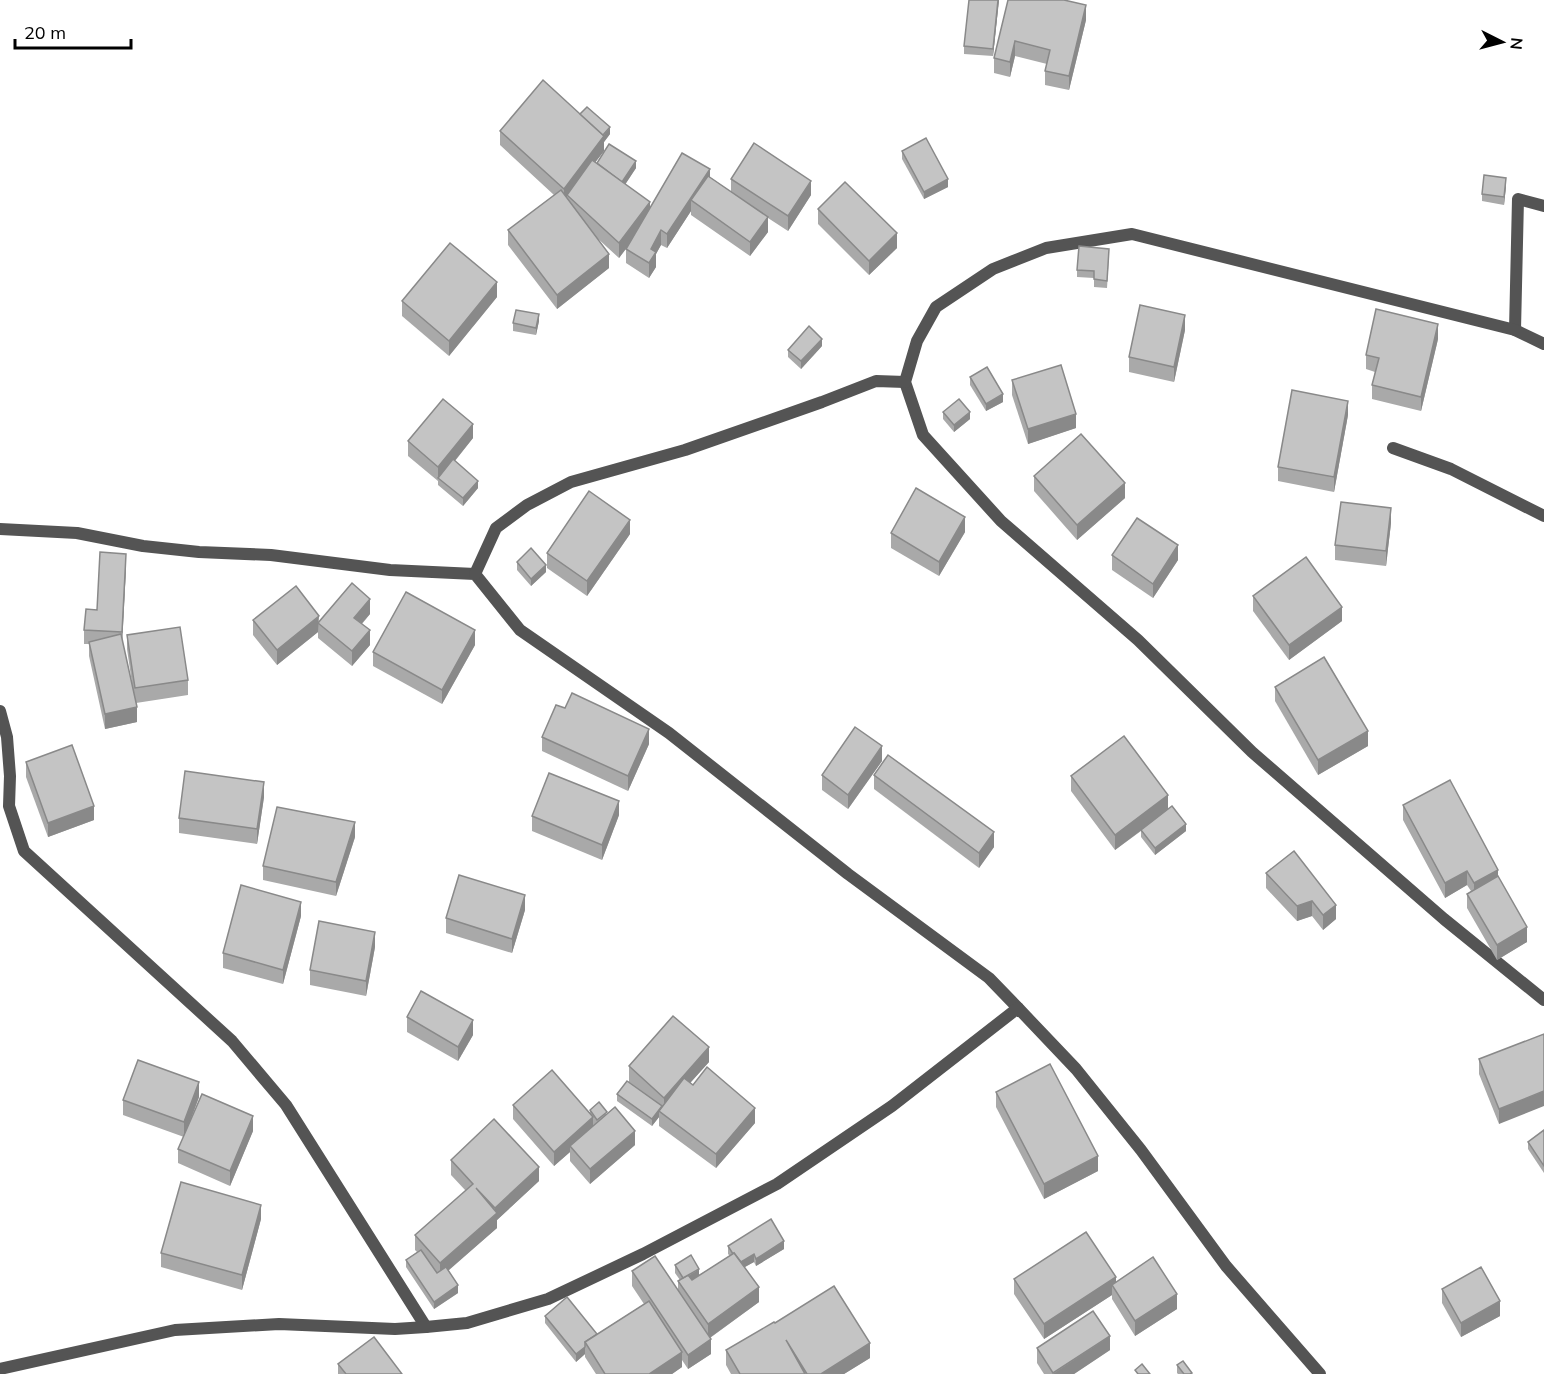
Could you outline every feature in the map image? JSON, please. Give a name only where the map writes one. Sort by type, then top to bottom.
[{"type":"street","points":[[1515,330],[1518,199],[1544,206]]},
{"type":"street","points":[[1544,344],[1515,330],[1132,234],[1046,248],[993,269],[936,307],[918,341],[906,382],[923,435],[1001,521],[1138,640],[1252,752],[1443,919],[1544,1000]]},
{"type":"street","points":[[475,574],[496,528],[526,505],[570,482],[685,450],[876,381],[906,382]]},
{"type":"street","points":[[1393,448],[1451,469],[1544,516]]},
{"type":"street","points":[[0,529],[77,532],[143,546],[198,552],[271,555],[390,570],[475,574],[520,630],[669,733],[848,874],[989,978],[1076,1069],[1141,1150],[1226,1266],[1320,1374]]},
{"type":"street","points":[[0,711],[7,737],[10,776],[9,806],[24,851],[232,1041],[286,1105],[426,1326]]},
{"type":"street","points":[[0,1369],[175,1330],[279,1324],[394,1329],[468,1323],[548,1299],[643,1254],[777,1185],[892,1106],[1018,1008]]},
{"type":"building","points":[[969,0],[998,0],[993,49],[964,46]]},
{"type":"building","points":[[1008,0],[1064,0],[1086,5],[1069,76],[1045,71],[1050,50],[1015,41],[1010,62],[994,58]]},
{"type":"building","points":[[543,80],[604,136],[564,189],[500,131]]},
{"type":"building","points":[[587,107],[610,127],[603,135],[580,114]]},
{"type":"building","points":[[926,138],[948,179],[924,192],[902,151]]},
{"type":"building","points":[[754,143],[811,181],[788,216],[731,179]]},
{"type":"building","points":[[609,144],[636,161],[622,182],[597,163]]},
{"type":"building","points":[[682,153],[710,169],[667,234],[661,230],[651,249],[656,252],[649,263],[626,249]]},
{"type":"building","points":[[592,160],[650,202],[619,243],[567,195]]},
{"type":"building","points":[[1484,175],[1506,178],[1504,197],[1482,194]]},
{"type":"building","points":[[708,176],[768,217],[750,242],[691,200]]},
{"type":"building","points":[[845,182],[897,233],[869,261],[818,209]]},
{"type":"building","points":[[561,190],[609,254],[557,295],[508,230]]},
{"type":"building","points":[[450,243],[497,282],[449,341],[402,301]]},
{"type":"building","points":[[1079,246],[1109,249],[1107,281],[1094,279],[1094,271],[1077,270]]},
{"type":"building","points":[[1140,305],[1185,315],[1174,367],[1129,357]]},
{"type":"building","points":[[1376,309],[1438,324],[1421,397],[1372,385],[1379,358],[1366,355]]},
{"type":"building","points":[[516,310],[539,314],[536,328],[513,323]]},
{"type":"building","points":[[809,326],[822,339],[801,361],[788,350]]},
{"type":"building","points":[[1061,365],[1076,414],[1028,429],[1012,380]]},
{"type":"building","points":[[987,367],[1003,394],[986,404],[970,377]]},
{"type":"building","points":[[1292,390],[1348,401],[1334,477],[1278,467]]},
{"type":"building","points":[[443,399],[473,424],[438,467],[408,441]]},
{"type":"building","points":[[959,399],[970,412],[954,425],[943,412]]},
{"type":"building","points":[[1081,434],[1125,483],[1077,525],[1034,476]]},
{"type":"building","points":[[453,459],[478,481],[463,498],[438,478]]},
{"type":"building","points":[[916,488],[965,517],[939,562],[891,533]]},
{"type":"building","points":[[589,491],[630,520],[587,581],[547,553]]},
{"type":"building","points":[[1341,502],[1391,508],[1386,551],[1335,545]]},
{"type":"building","points":[[1137,518],[1178,545],[1153,584],[1112,555]]},
{"type":"building","points":[[531,548],[546,565],[531,579],[517,562]]},
{"type":"building","points":[[100,552],[126,554],[122,632],[84,630],[86,609],[97,610]]},
{"type":"building","points":[[1306,557],[1342,607],[1289,645],[1253,596]]},
{"type":"building","points":[[352,583],[370,599],[354,618],[370,630],[352,651],[318,623]]},
{"type":"building","points":[[296,586],[319,616],[277,650],[253,620]]},
{"type":"building","points":[[406,592],[475,630],[442,690],[373,652]]},
{"type":"building","points":[[180,627],[188,680],[135,688],[127,635]]},
{"type":"building","points":[[121,634],[137,707],[105,714],[89,642]]},
{"type":"building","points":[[1324,657],[1368,731],[1318,760],[1275,687]]},
{"type":"building","points":[[572,693],[649,729],[628,776],[542,737],[556,705],[565,708]]},
{"type":"building","points":[[855,727],[882,746],[848,795],[822,775]]},
{"type":"building","points":[[1124,736],[1168,795],[1115,835],[1071,776]]},
{"type":"building","points":[[72,745],[94,806],[48,823],[26,762]]},
{"type":"building","points":[[888,755],[994,832],[979,853],[874,775]]},
{"type":"building","points":[[185,771],[264,782],[257,829],[179,818]]},
{"type":"building","points":[[549,773],[619,801],[602,845],[532,816]]},
{"type":"building","points":[[1450,780],[1498,870],[1474,883],[1467,871],[1445,883],[1403,805]]},
{"type":"building","points":[[1172,806],[1186,824],[1155,848],[1141,830]]},
{"type":"building","points":[[277,807],[355,822],[336,882],[263,866]]},
{"type":"building","points":[[1294,851],[1336,905],[1323,915],[1312,901],[1297,906],[1266,873]]},
{"type":"building","points":[[459,875],[525,895],[512,939],[446,918]]},
{"type":"building","points":[[1498,876],[1527,927],[1497,945],[1467,894]]},
{"type":"building","points":[[241,885],[301,902],[283,970],[223,953]]},
{"type":"building","points":[[319,921],[375,932],[366,981],[310,970]]},
{"type":"building","points":[[421,991],[473,1020],[458,1047],[407,1017]]},
{"type":"building","points":[[673,1016],[709,1047],[664,1098],[629,1066]]},
{"type":"building","points":[[1544,1034],[1544,1091],[1499,1109],[1479,1059]]},
{"type":"building","points":[[138,1060],[199,1082],[184,1122],[123,1100]]},
{"type":"building","points":[[1050,1064],[1098,1156],[1044,1184],[996,1092]]},
{"type":"building","points":[[707,1067],[755,1108],[716,1154],[659,1111],[684,1078],[693,1085]]},
{"type":"building","points":[[552,1070],[593,1117],[554,1152],[513,1105]]},
{"type":"building","points":[[627,1081],[662,1106],[652,1119],[617,1094]]},
{"type":"building","points":[[202,1094],[253,1116],[230,1171],[178,1149]]},
{"type":"building","points":[[599,1102],[607,1112],[597,1120],[590,1110]]},
{"type":"building","points":[[615,1107],[635,1131],[590,1169],[570,1146]]},
{"type":"building","points":[[494,1119],[539,1167],[495,1208],[476,1188],[497,1213],[440,1263],[415,1235],[473,1184],[451,1160]]},
{"type":"building","points":[[1544,1130],[1544,1166],[1528,1142]]},
{"type":"building","points":[[181,1182],[261,1205],[242,1275],[161,1253]]},
{"type":"building","points":[[771,1219],[784,1241],[756,1259],[754,1254],[741,1262],[728,1246]]},
{"type":"building","points":[[1086,1232],[1116,1277],[1044,1324],[1014,1279]]},
{"type":"building","points":[[421,1250],[437,1273],[446,1267],[458,1285],[434,1302],[406,1260]]},
{"type":"building","points":[[734,1253],[759,1287],[708,1324],[678,1281],[688,1275],[692,1280]]},
{"type":"building","points":[[691,1255],[699,1269],[683,1278],[675,1265]]},
{"type":"building","points":[[655,1256],[711,1339],[688,1355],[632,1271]]},
{"type":"building","points":[[1153,1257],[1177,1294],[1135,1321],[1112,1285]]},
{"type":"building","points":[[1481,1267],[1500,1301],[1461,1323],[1442,1289]]},
{"type":"building","points":[[834,1286],[870,1343],[821,1374],[807,1374],[786,1340],[805,1374],[740,1374],[726,1350]]},
{"type":"building","points":[[567,1297],[597,1334],[585,1342],[585,1347],[576,1354],[545,1316]]},
{"type":"building","points":[[649,1301],[682,1352],[649,1374],[605,1374],[585,1342]]},
{"type":"building","points":[[1093,1311],[1110,1336],[1053,1373],[1037,1348]]},
{"type":"building","points":[[374,1337],[402,1374],[346,1374],[338,1364]]},
{"type":"building","points":[[1183,1361],[1192,1373],[1184,1374],[1177,1365]]},
{"type":"building","points":[[1142,1364],[1150,1374],[1138,1374],[1135,1370]]}]
